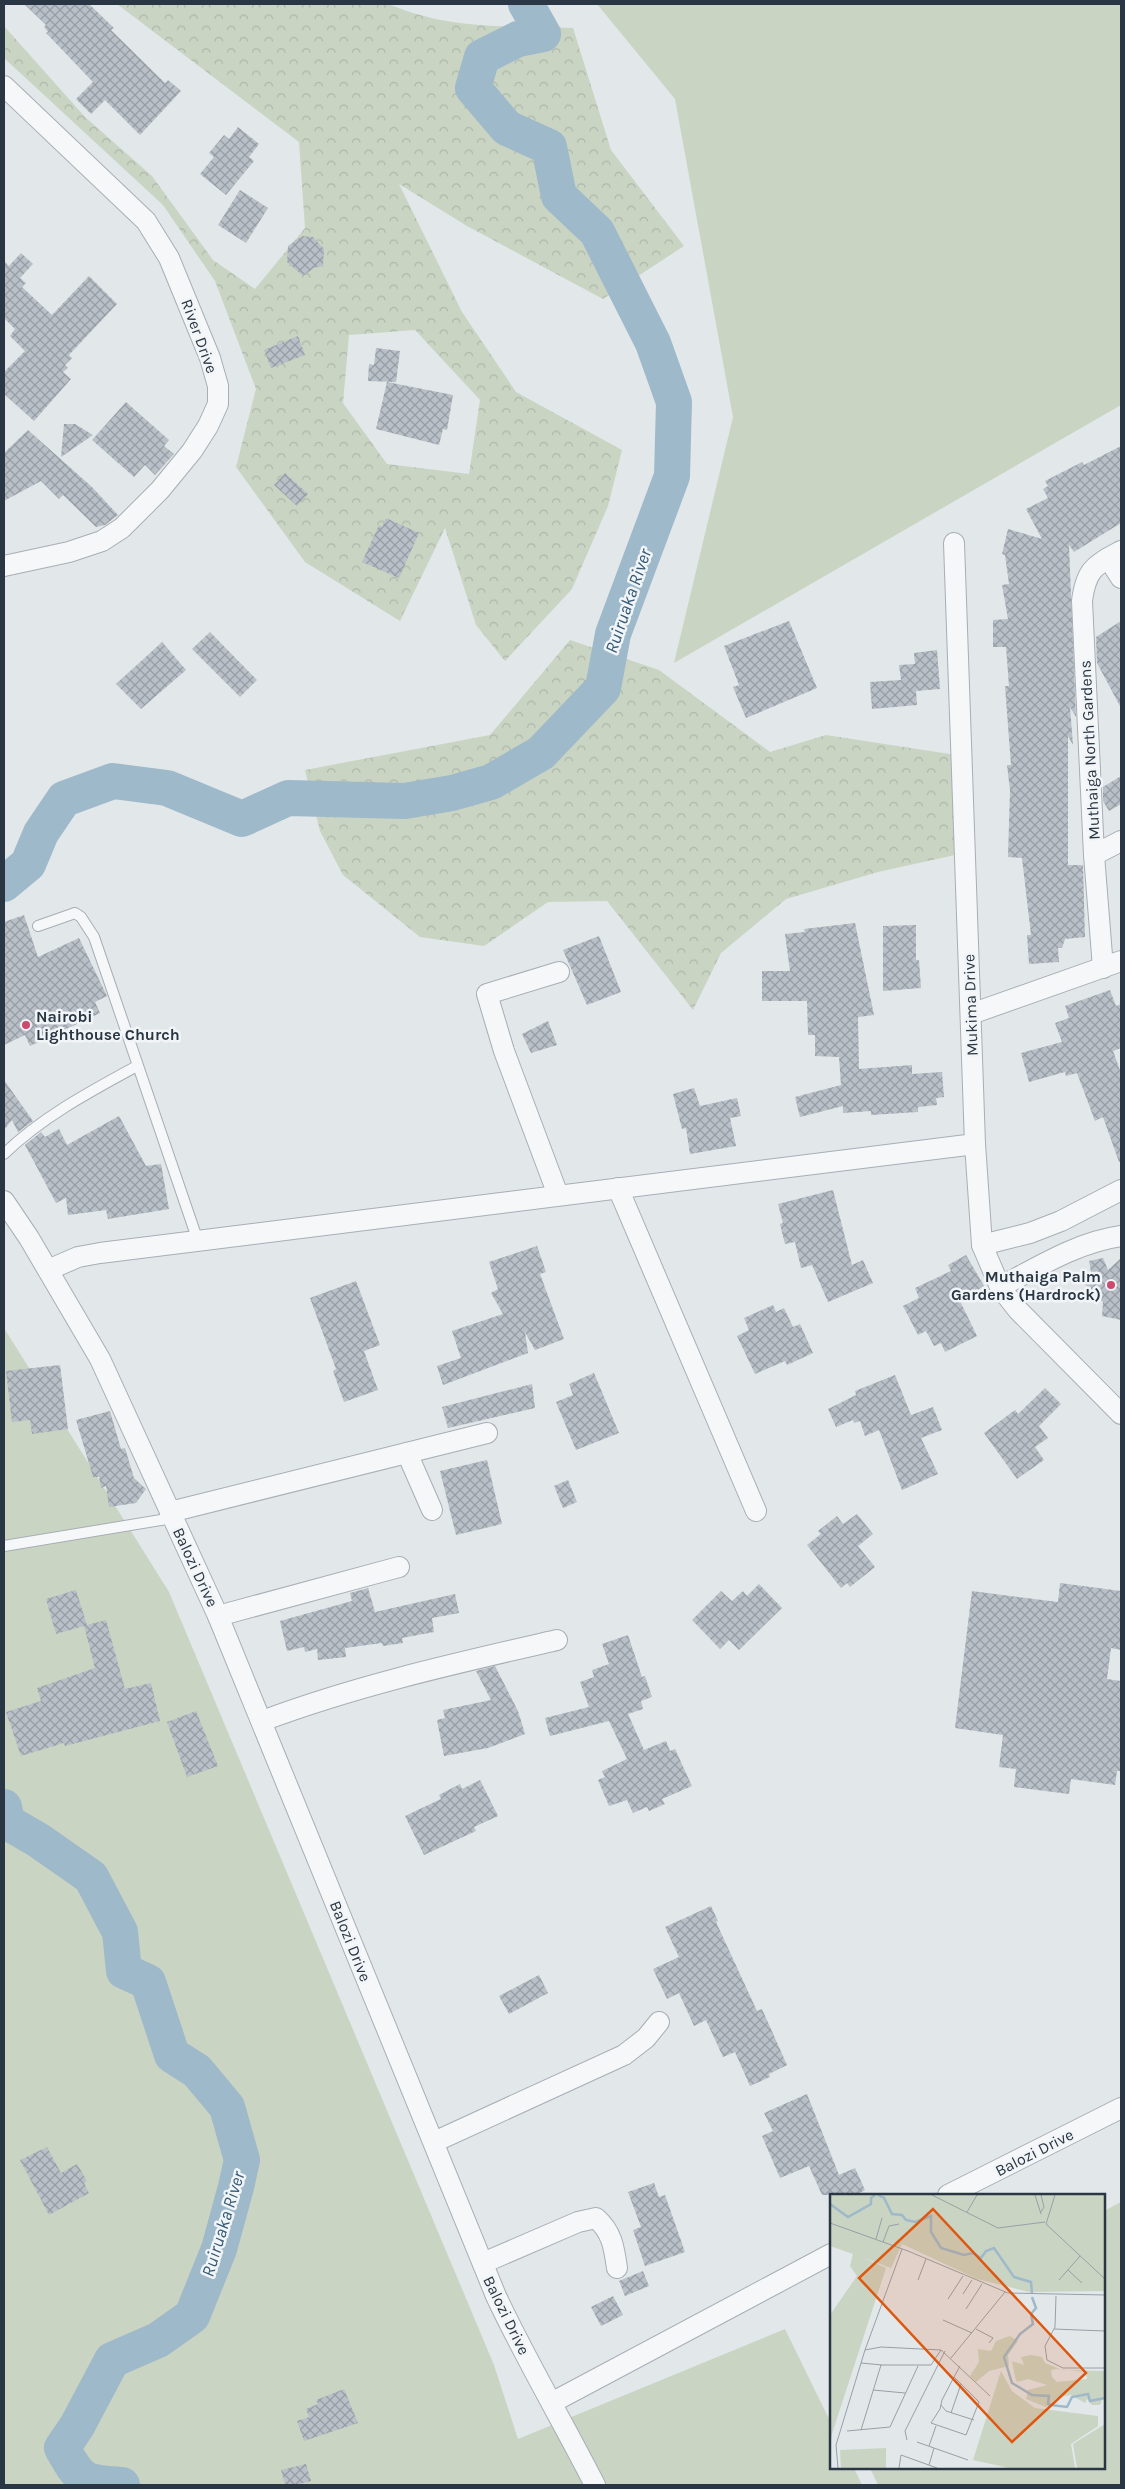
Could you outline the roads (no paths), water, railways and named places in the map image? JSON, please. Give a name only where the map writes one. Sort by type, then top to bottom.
[{"type":"street","name":"River Drive","points":[[4,86],[146,221],[172,266],[210,358],[218,386],[218,404],[208,426],[160,490],[122,528],[102,541],[70,552],[4,566]]},
{"type":"street","name":"Mukima Drive","points":[[954,543],[975,1144],[982,1245],[1000,1287],[1029,1321],[1121,1414]]},
{"type":"street","name":"Muthaiga North Gardens","points":[[970,1014],[1112,964],[1094,856],[1082,601],[1086,578],[1115,554]]},
{"type":"street","points":[[1115,554],[1121,578]]},
{"type":"street","points":[[1094,856],[1121,842]]},
{"type":"street","points":[[558,1195],[504,1051],[487,994],[559,972]]},
{"type":"street","points":[[48,1270],[78,1257],[558,1195],[975,1144]]},
{"type":"street","points":[[618,1188],[756,1511]]},
{"type":"street","points":[[982,1245],[1030,1233],[1061,1221],[1121,1190]]},
{"type":"street","name":"Balozi Drive","points":[[4,1201],[48,1270],[100,1359],[172,1515],[218,1616],[262,1721],[514,2335],[553,2402],[595,2485]]},
{"type":"street","points":[[1000,1287],[1068,1252],[1103,1238],[1121,1236]]},
{"type":"street","points":[[172,1515],[487,1432]]},
{"type":"street","points":[[407,1453],[432,1510]]},
{"type":"street","points":[[218,1616],[399,1567]]},
{"type":"street","points":[[262,1721],[343,1693],[557,1640]]},
{"type":"street","points":[[434,2142],[624,2055],[646,2038],[659,2022]]},
{"type":"street","name":"Balozi Drive","points":[[950,2194],[1121,2108]]},
{"type":"street","points":[[483,2263],[578,2222],[596,2218],[607,2228],[614,2246],[617,2268]]},
{"type":"street","points":[[553,2402],[830,2255]]},
{"type":"lane","points":[[38,926],[75,913],[81,917],[94,937],[198,1241]]},
{"type":"lane","points":[[4,1154],[25,1134],[102,1085],[137,1066]]},
{"type":"lane","points":[[4,1546],[172,1515]]},
{"type":"waterway","name":"Ruiruaka River","points":[[4,884],[28,864],[41,833],[64,799],[113,781],[167,788],[242,819],[288,798],[405,801],[452,793],[491,782],[541,753],[603,688],[613,634],[672,476],[674,402],[653,343],[597,232],[559,196],[549,147],[507,128],[473,88],[482,57],[518,39],[543,34],[526,4]]},
{"type":"waterway","name":"Ruiruaka River","points":[[4,1807],[7,1822],[38,1840],[91,1877],[120,1932],[124,1971],[148,1982],[172,2055],[197,2071],[227,2107],[242,2160],[219,2249],[192,2316],[158,2340],[112,2360],[77,2426],[62,2448],[74,2468],[85,2478],[99,2483],[122,2485]]},
{"type":"place","name":"Nairobi Lighthouse Church","points":[[26,1025]]},
{"type":"place","name":"Muthaiga Palm Gardens (Hardrock)","points":[[1111,1285]]}]
